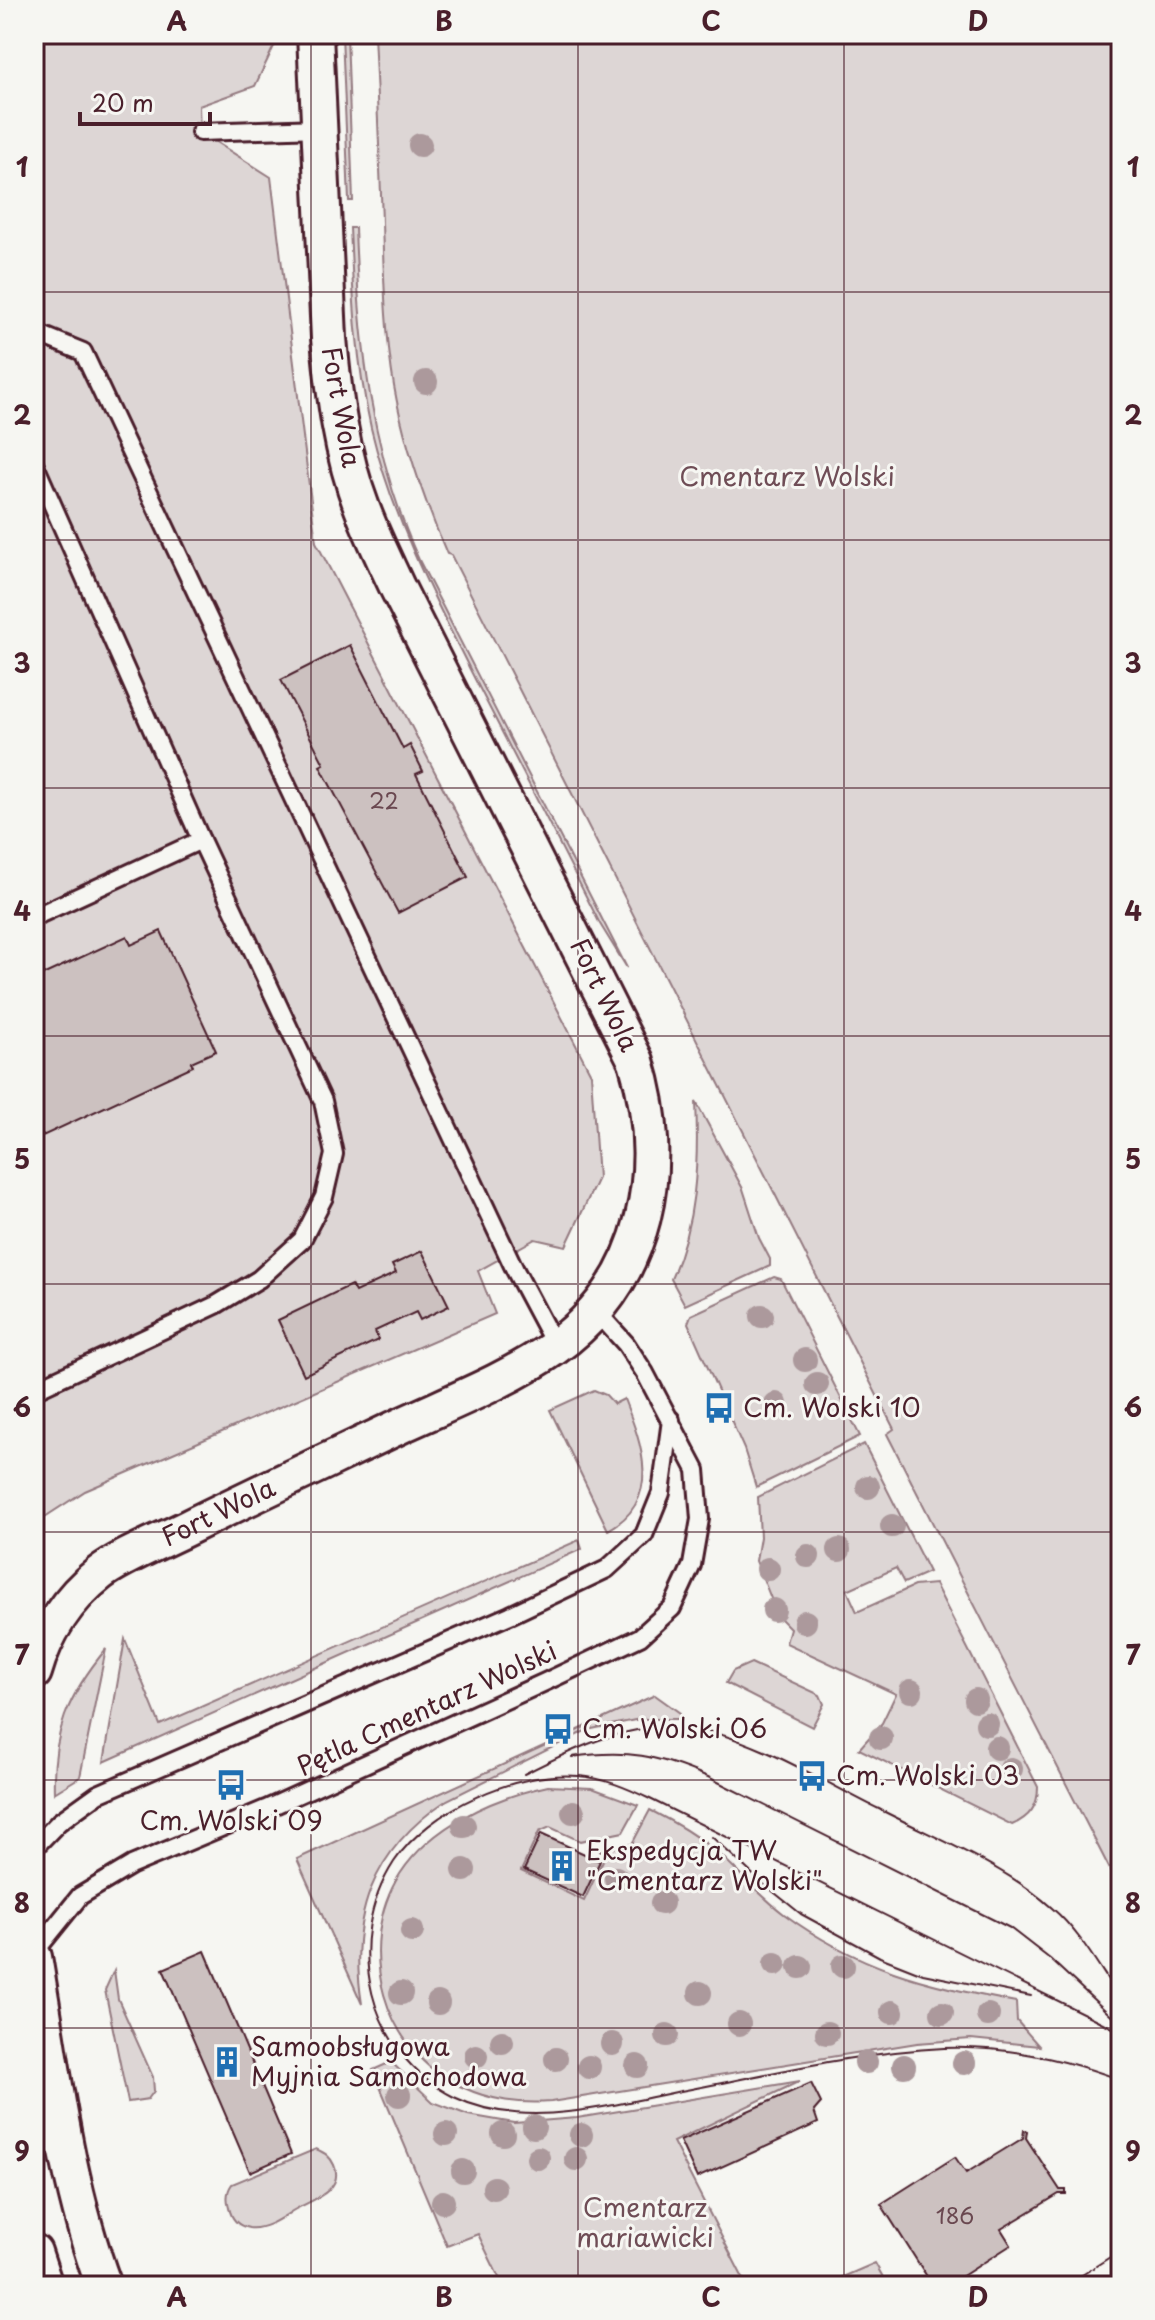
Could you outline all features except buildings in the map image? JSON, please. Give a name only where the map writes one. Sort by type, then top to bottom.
[{"type":"street","name":"Fort Wola","points":[[36,1655],[64,1608],[101,1571],[270,1487],[495,1382],[556,1347],[596,1311],[617,1282],[633,1249],[645,1213],[652,1131],[647,1094],[636,1061],[615,1014],[397,587],[362,507],[340,431],[333,386],[315,34]]},
{"type":"street","points":[[34,1955],[68,2154],[87,2233],[104,2286]]},
{"type":"street","points":[[34,2252],[45,2286]]},
{"type":"lane","points":[[200,132],[319,128]]},
{"type":"lane","points":[[34,332],[83,352],[515,1270],[556,1347]]},
{"type":"lane","points":[[34,463],[201,840],[323,1101],[334,1154],[324,1197],[302,1240],[259,1279],[216,1305],[34,1390]]},
{"type":"lane","points":[[34,917],[201,840]]},
{"type":"lane","name":"Pętla Cmentarz Wolski","points":[[34,1955],[80,1896],[132,1865],[266,1809],[640,1637],[672,1608],[692,1565],[700,1519],[696,1470],[671,1419],[626,1344],[596,1311]]},
{"type":"lane","name":"Pętla Cmentarz Wolski","points":[[34,1848],[59,1822],[98,1794],[510,1615],[607,1569],[644,1535],[661,1493],[671,1419]]},
{"type":"lane","points":[[34,2135],[68,2154]]},
{"type":"green space","points":[[34,34],[274,34],[275,44],[255,86],[199,106],[200,132],[271,177],[316,542],[591,1074],[598,1178],[566,1246],[535,1239],[478,1271],[495,1314],[85,1491],[34,1524]]},
{"type":"green space","points":[[342,34],[347,34],[353,201],[349,201]]},
{"type":"green space","name":"Cmentarz Wolski","points":[[374,34],[1121,34],[1121,1891],[887,1434],[894,1429],[451,555],[447,554],[409,450],[391,366],[384,284]]},
{"type":"green space","points":[[350,228],[355,228],[360,313],[370,397],[389,480],[403,520],[419,560],[627,968],[600,924],[449,627],[418,562],[391,496],[371,428],[362,378]]},
{"type":"green space","points":[[696,1102],[743,1189],[770,1266],[685,1305],[671,1279],[691,1214],[697,1148]]},
{"type":"green space","points":[[774,1277],[781,1279],[860,1436],[756,1487],[744,1449],[688,1323],[691,1315]]},
{"type":"green space","points":[[594,1390],[606,1395],[614,1404],[624,1399],[637,1434],[643,1470],[642,1487],[636,1503],[625,1518],[608,1530],[550,1410]]},
{"type":"green space","points":[[864,1444],[929,1572],[904,1583],[896,1568],[847,1590],[857,1612],[914,1586],[935,1584],[1038,1787],[1032,1810],[1012,1825],[859,1749],[882,1723],[896,1694],[786,1643],[790,1628],[778,1616],[756,1561],[760,1537],[758,1497]]},
{"type":"green space","points":[[579,1540],[582,1549],[104,1762],[125,1639],[160,1725]]},
{"type":"green space","points":[[106,1649],[80,1777],[54,1793],[56,1752],[65,1716],[82,1682]]},
{"type":"green space","points":[[751,1663],[820,1695],[824,1704],[812,1727],[726,1683],[733,1671]]},
{"type":"green space","points":[[655,1695],[680,1713],[679,1719],[640,1719],[587,1730],[447,1800],[400,1841],[383,1864],[363,1914],[359,1942],[362,2004],[297,1859]]},
{"type":"green space","points":[[548,1786],[592,1788],[638,1805],[623,1832],[580,1841],[550,1827],[539,1832],[521,1871],[584,1901],[606,1854],[599,1850],[632,1844],[650,1810],[709,1846],[784,1914],[839,1948],[923,1981],[1016,2002],[1017,2021],[1039,2046],[971,2039],[917,2043],[551,2102],[506,2100],[462,2087],[435,2071],[413,2050],[396,2024],[384,1995],[379,1964],[379,1933],[386,1902],[400,1874],[413,1857],[446,1828],[485,1806]]},
{"type":"green space","points":[[114,1970],[118,1999],[153,2077],[154,2091],[148,2099],[128,2102],[105,1990]]},
{"type":"green space","name":"Cmentarz mariawicki","points":[[391,2062],[433,2102],[468,2115],[514,2123],[577,2118],[800,2081],[673,2142],[747,2286],[503,2286],[478,2234],[447,2246],[373,2070]]},
{"type":"green space","points":[[316,2149],[325,2153],[334,2165],[336,2174],[331,2188],[273,2223],[255,2228],[235,2221],[228,2201],[232,2184]]},
{"type":"green space","points":[[875,2263],[888,2286],[822,2286]]},
{"type":"tram line","points":[[524,1774],[604,1738],[646,1728],[691,1728],[738,1740],[787,1761],[969,1853],[1033,1892],[1072,1928],[1121,1999]]},
{"type":"tram line","points":[[572,1757],[609,1754],[642,1756],[673,1763],[708,1777],[1010,1928],[1050,1959],[1120,2024]]},
{"type":"tram line","points":[[1121,2032],[650,1799],[615,1784],[588,1777],[529,1779],[502,1787],[476,1797],[429,1825],[394,1862],[378,1893],[369,1926],[367,1960],[372,1993],[384,2025],[401,2053],[425,2078],[454,2097],[510,2113],[540,2114],[599,2108],[847,2059],[944,2048],[989,2049],[1034,2055],[1121,2080]]},
{"type":"tram line","points":[[712,1837],[801,1914],[880,1957],[923,1974],[1031,1996]]},
{"type":"tram line","points":[[1065,2286],[1121,2250]]},
{"type":"tram line","points":[[1104,2286],[1121,2276]]},
{"type":"place","name":"Cm. Wolski 10","points":[[719,1408]]},
{"type":"place","name":"Cm. Wolski 06","points":[[558,1729]]},
{"type":"place","name":"Cm. Wolski 03","points":[[812,1776]]},
{"type":"place","name":"Cm. Wolski 09","points":[[231,1785]]},
{"type":"place","name":"Ekspedycja TW \"Cmentarz Wolski\"","points":[[562,1866]]},
{"type":"place","name":"Samoobsługowa Myjnia Samochodowa","points":[[227,2062]]}]
